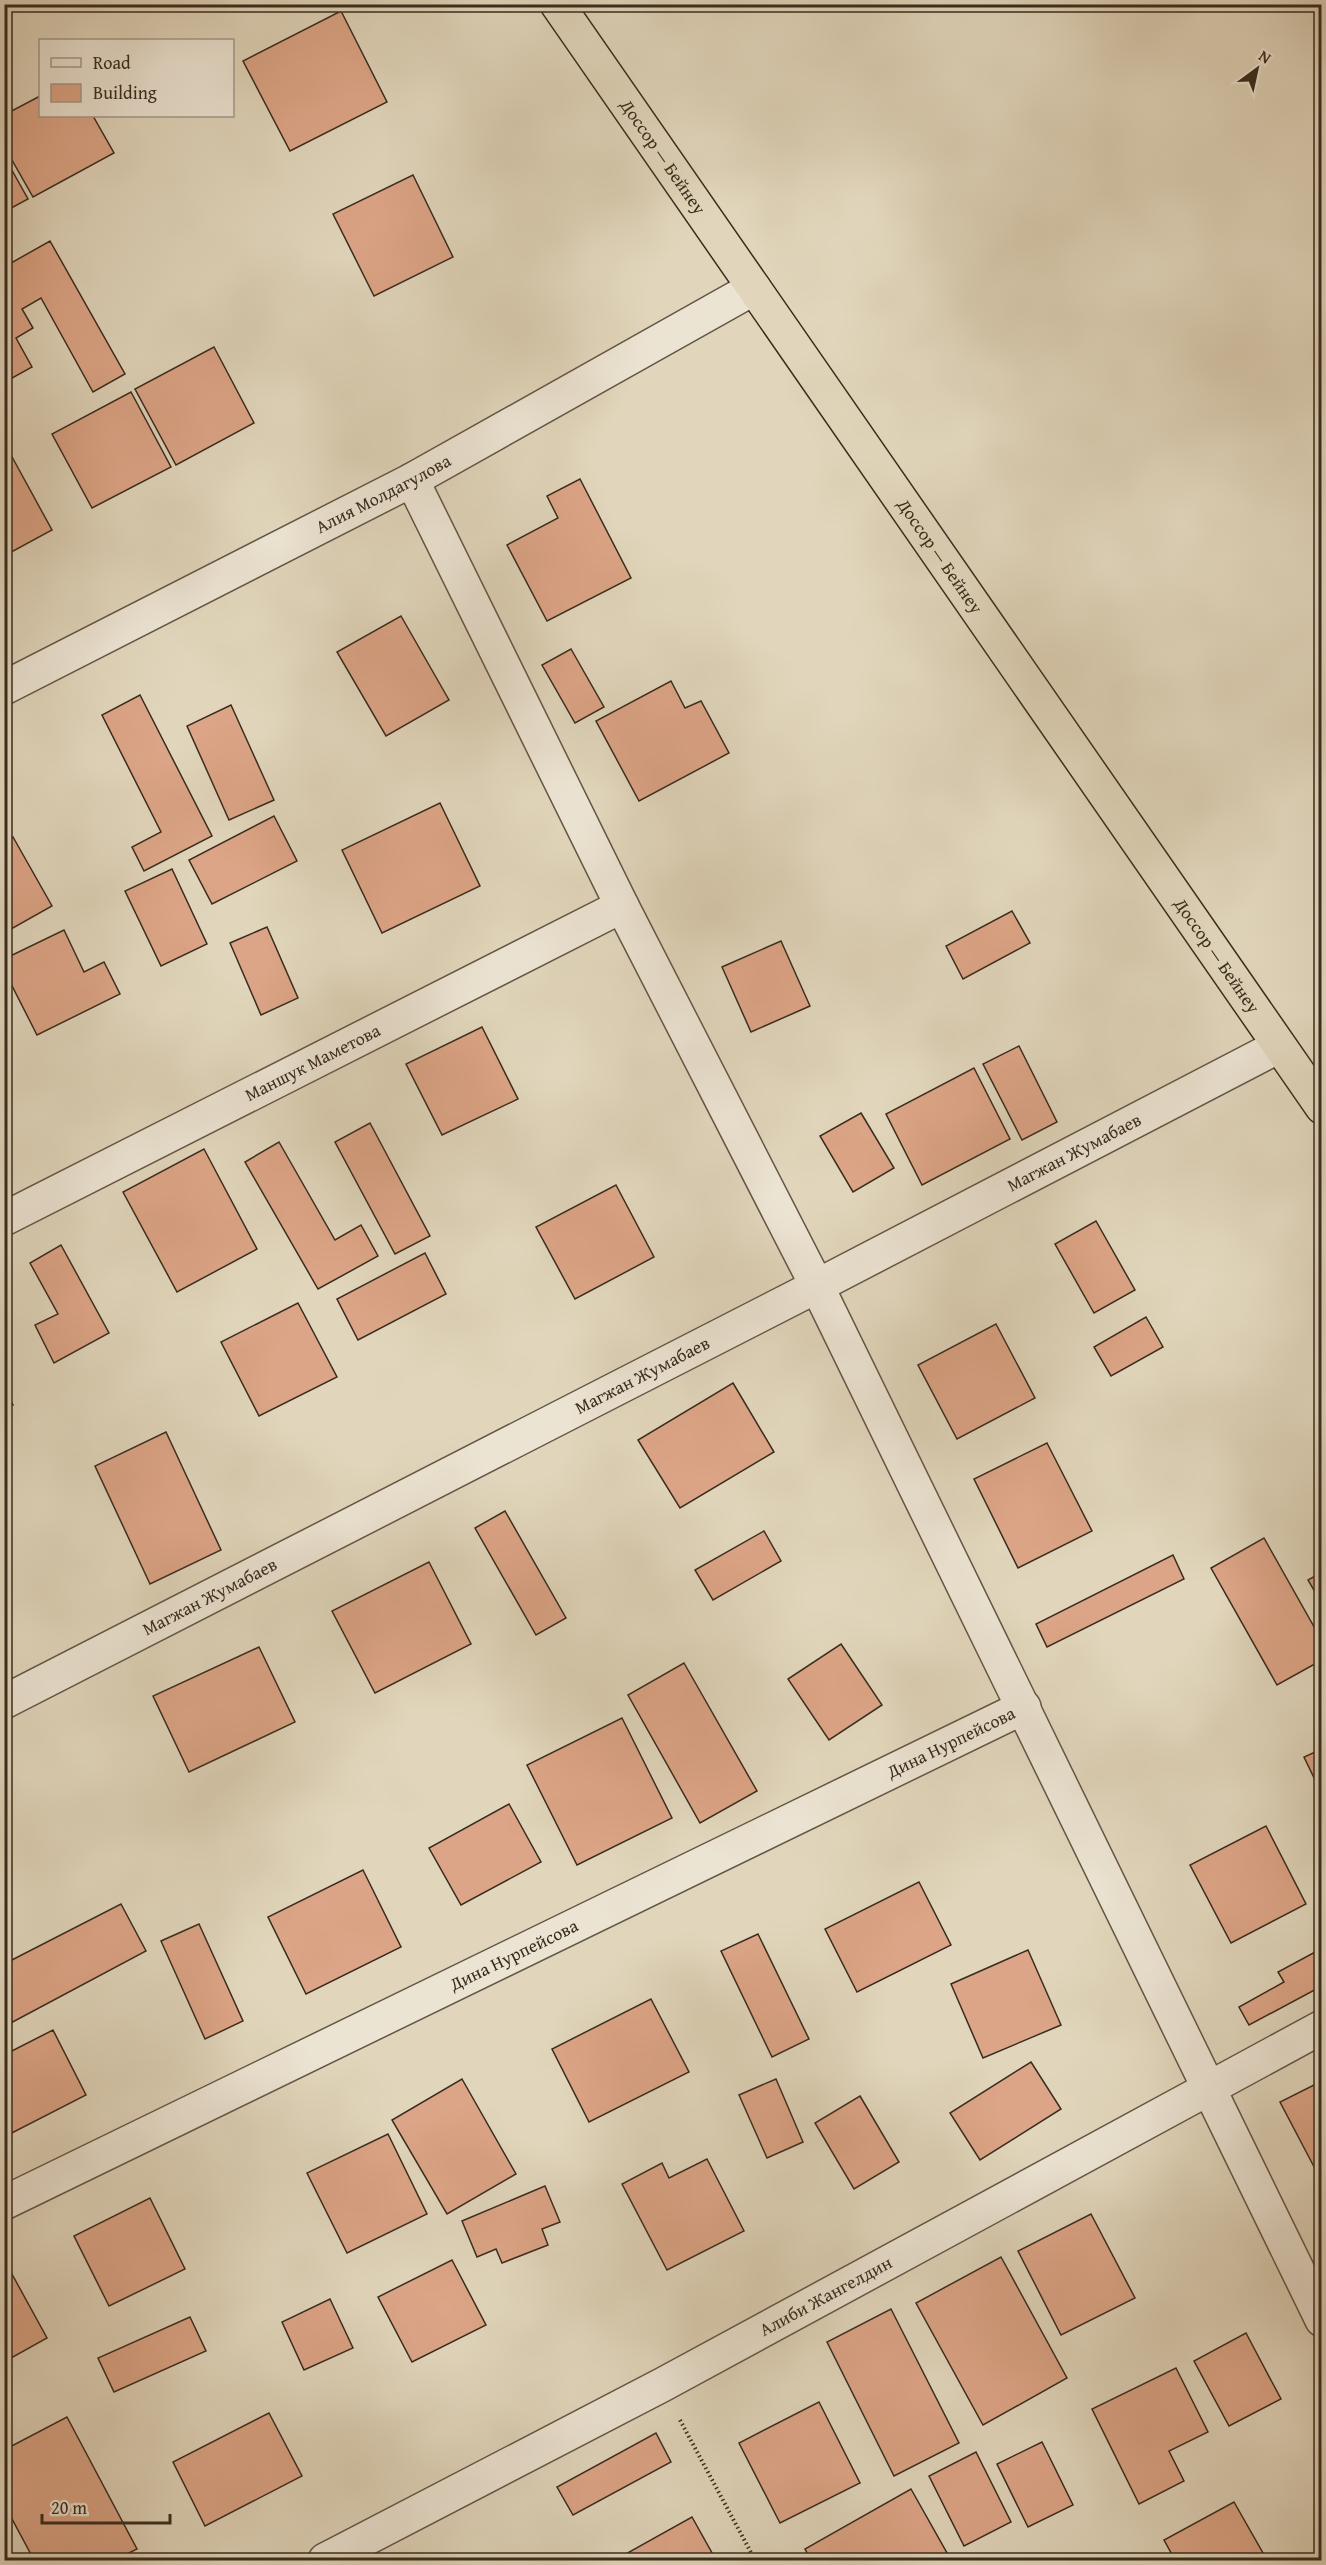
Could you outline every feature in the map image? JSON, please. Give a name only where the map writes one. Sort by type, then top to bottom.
[{"type":"highway","name":"Доссор — Бейнеу","points":[[557,4],[1322,1107]]},
{"type":"street","name":"Алия Молдагулова","points":[[4,688],[412,480],[754,288]]},
{"type":"street","points":[[412,480],[622,906],[817,1286],[1322,2320]]},
{"type":"street","name":"Маншук Маметова","points":[[4,1219],[622,906]]},
{"type":"street","name":"Магжан Жумабаев","points":[[4,1702],[817,1286],[1279,1046]]},
{"type":"street","name":"Дина Нурпейсова","points":[[4,2203],[1024,1707]]},
{"type":"street","name":"Алиби Жангелдин","points":[[325,2560],[662,2385],[1322,2027]]},
{"type":"path","points":[[662,2385],[754,2560]]},
{"type":"building","points":[[341,11],[387,102],[290,151],[243,61]]},
{"type":"building","points":[[39,97],[39,117],[94,117],[114,153],[33,197],[4,146],[4,115]]},
{"type":"building","points":[[4,156],[28,199],[4,212]]},
{"type":"building","points":[[413,175],[453,257],[374,296],[333,214]]},
{"type":"building","points":[[50,241],[125,374],[93,392],[41,298],[22,309],[33,328],[16,338],[32,367],[5,382],[4,380],[4,267]]},
{"type":"building","points":[[214,347],[254,423],[176,465],[135,389]]},
{"type":"building","points":[[131,392],[171,467],[92,508],[52,434]]},
{"type":"building","points":[[11,455],[52,530],[4,556],[4,458]]},
{"type":"building","points":[[580,479],[631,578],[547,621],[507,545],[558,518],[547,496]]},
{"type":"building","points":[[401,616],[449,700],[386,736],[337,652]]},
{"type":"building","points":[[571,649],[604,707],[575,723],[542,665]]},
{"type":"building","points":[[671,681],[685,708],[701,701],[729,753],[639,801],[596,721]]},
{"type":"building","points":[[140,695],[212,836],[144,871],[132,847],[161,832],[102,715]]},
{"type":"building","points":[[231,705],[274,800],[229,820],[187,726]]},
{"type":"building","points":[[440,803],[480,886],[382,933],[342,850]]},
{"type":"building","points":[[274,816],[297,861],[212,904],[189,860]]},
{"type":"building","points":[[13,837],[52,906],[4,933],[4,841]]},
{"type":"building","points":[[172,869],[207,944],[161,966],[125,891]]},
{"type":"building","points":[[1012,911],[1030,943],[963,979],[946,946]]},
{"type":"building","points":[[267,927],[298,998],[261,1015],[230,943]]},
{"type":"building","points":[[64,930],[84,972],[104,962],[120,994],[37,1035],[4,970],[4,959]]},
{"type":"building","points":[[781,941],[810,1006],[751,1032],[722,967]]},
{"type":"building","points":[[482,1027],[518,1099],[442,1135],[406,1064]]},
{"type":"building","points":[[1019,1046],[1057,1122],[1022,1140],[983,1064]]},
{"type":"building","points":[[974,1068],[1010,1139],[922,1185],[886,1114]]},
{"type":"building","points":[[861,1113],[894,1168],[853,1192],[820,1136]]},
{"type":"building","points":[[370,1123],[430,1236],[395,1254],[335,1142]]},
{"type":"building","points":[[279,1142],[335,1240],[361,1225],[378,1256],[318,1289],[245,1162]]},
{"type":"building","points":[[204,1149],[257,1249],[177,1292],[123,1192]]},
{"type":"building","points":[[616,1185],[654,1257],[575,1299],[536,1227]]},
{"type":"building","points":[[1096,1221],[1135,1290],[1094,1313],[1055,1244]]},
{"type":"building","points":[[61,1245],[109,1333],[54,1363],[35,1325],[58,1314],[30,1263]]},
{"type":"building","points":[[425,1253],[446,1294],[358,1340],[337,1299]]},
{"type":"building","points":[[298,1303],[337,1377],[259,1416],[221,1342]]},
{"type":"building","points":[[1146,1317],[1163,1347],[1111,1376],[1094,1347]]},
{"type":"building","points":[[996,1324],[1035,1398],[957,1439],[918,1365]]},
{"type":"building","points":[[733,1383],[774,1452],[680,1508],[638,1440]]},
{"type":"building","points":[[4,1389],[13,1405],[4,1409]]},
{"type":"building","points":[[166,1432],[221,1550],[150,1584],[95,1466]]},
{"type":"building","points":[[1047,1443],[1092,1531],[1018,1568],[974,1479]]},
{"type":"building","points":[[505,1511],[566,1618],[536,1635],[475,1528]]},
{"type":"building","points":[[764,1531],[781,1561],[713,1600],[695,1570]]},
{"type":"building","points":[[1264,1538],[1322,1641],[1322,1660],[1277,1685],[1211,1568]]},
{"type":"building","points":[[1173,1555],[1184,1579],[1047,1647],[1036,1624]]},
{"type":"building","points":[[429,1562],[471,1644],[375,1693],[332,1611]]},
{"type":"building","points":[[1322,1572],[1322,1604],[1308,1580]]},
{"type":"building","points":[[841,1644],[882,1705],[829,1740],[788,1679]]},
{"type":"building","points":[[259,1647],[295,1722],[189,1772],[153,1696]]},
{"type":"building","points":[[684,1663],[757,1791],[700,1823],[628,1695]]},
{"type":"building","points":[[622,1718],[672,1818],[577,1865],[527,1765]]},
{"type":"building","points":[[1322,1749],[1322,1780],[1316,1782],[1304,1757]]},
{"type":"building","points":[[509,1804],[541,1862],[461,1905],[429,1848]]},
{"type":"building","points":[[1266,1826],[1306,1904],[1231,1943],[1190,1865]]},
{"type":"building","points":[[363,1870],[401,1947],[306,1994],[268,1917]]},
{"type":"building","points":[[919,1882],[951,1945],[857,1992],[825,1929]]},
{"type":"building","points":[[121,1904],[146,1951],[7,2025],[4,2021],[4,1964]]},
{"type":"building","points":[[199,1924],[243,2021],[205,2039],[161,1941]]},
{"type":"building","points":[[758,1934],[809,2039],[772,2057],[721,1951]]},
{"type":"building","points":[[1028,1950],[1061,2025],[983,2058],[951,1984]]},
{"type":"building","points":[[1317,1951],[1322,1958],[1322,1986],[1249,2025],[1239,2007],[1284,1982],[1278,1972]]},
{"type":"building","points":[[651,1999],[689,2072],[589,2122],[552,2049]]},
{"type":"building","points":[[53,2030],[86,2095],[4,2137],[4,2055]]},
{"type":"building","points":[[1031,2062],[1061,2109],[980,2160],[950,2113]]},
{"type":"building","points":[[462,2079],[516,2174],[447,2214],[392,2120]]},
{"type":"building","points":[[776,2079],[803,2142],[767,2158],[739,2095]]},
{"type":"building","points":[[1322,2081],[1322,2182],[1280,2102]]},
{"type":"building","points":[[860,2096],[899,2162],[854,2189],[815,2123]]},
{"type":"building","points":[[388,2134],[427,2214],[347,2253],[307,2173]]},
{"type":"building","points":[[707,2159],[744,2231],[667,2270],[622,2184],[662,2163],[669,2178]]},
{"type":"building","points":[[545,2186],[560,2222],[542,2229],[548,2245],[502,2263],[496,2249],[477,2257],[462,2221]]},
{"type":"building","points":[[150,2198],[185,2269],[109,2306],[74,2236]]},
{"type":"building","points":[[1091,2214],[1135,2298],[1061,2335],[1018,2251]]},
{"type":"building","points":[[1001,2257],[1067,2378],[983,2425],[916,2303]]},
{"type":"building","points":[[452,2260],[486,2325],[412,2362],[378,2297]]},
{"type":"building","points":[[7,2265],[47,2338],[4,2362],[4,2267]]},
{"type":"building","points":[[330,2299],[353,2348],[304,2370],[282,2322]]},
{"type":"building","points":[[891,2309],[959,2443],[894,2476],[827,2342]]},
{"type":"building","points":[[190,2317],[206,2351],[114,2392],[98,2358]]},
{"type":"building","points":[[1246,2333],[1281,2399],[1229,2426],[1194,2361]]},
{"type":"building","points":[[1176,2368],[1208,2432],[1169,2451],[1184,2481],[1139,2504],[1092,2409]]},
{"type":"building","points":[[819,2402],[860,2483],[780,2523],[739,2443]]},
{"type":"building","points":[[269,2413],[302,2476],[205,2526],[173,2462]]},
{"type":"building","points":[[67,2417],[137,2549],[115,2560],[34,2560],[4,2504],[4,2450]]},
{"type":"building","points":[[656,2433],[671,2462],[573,2515],[557,2487]]},
{"type":"building","points":[[1042,2442],[1073,2505],[1028,2527],[997,2464]]},
{"type":"building","points":[[976,2452],[1011,2522],[964,2546],[929,2476]]},
{"type":"building","points":[[911,2489],[951,2560],[811,2560],[805,2549]]},
{"type":"building","points":[[1234,2502],[1267,2560],[1175,2560],[1164,2540]]},
{"type":"building","points":[[692,2517],[716,2560],[615,2560]]}]
